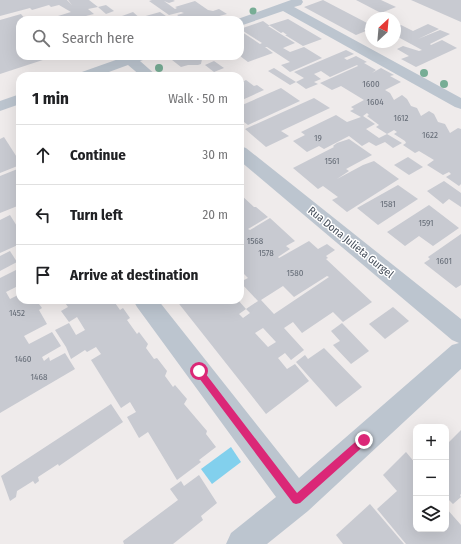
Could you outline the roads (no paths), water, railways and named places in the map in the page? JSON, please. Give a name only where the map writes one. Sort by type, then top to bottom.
[{"type":"street","points":[[244,21],[302,0]]},
{"type":"street","points":[[284,6],[461,104]]},
{"type":"street","points":[[96,72],[130,60]]},
{"type":"street","points":[[138,60],[147,72]]},
{"type":"street","points":[[0,106],[16,100]]},
{"type":"street","name":"Rua Dona Julieta Gurgel","points":[[244,161],[461,333]]},
{"type":"street","points":[[148,304],[296,500]]},
{"type":"street","points":[[242,544],[296,500],[461,353]]},
{"type":"water","points":[[231,447],[241,462],[212,484],[201,469]]}]
